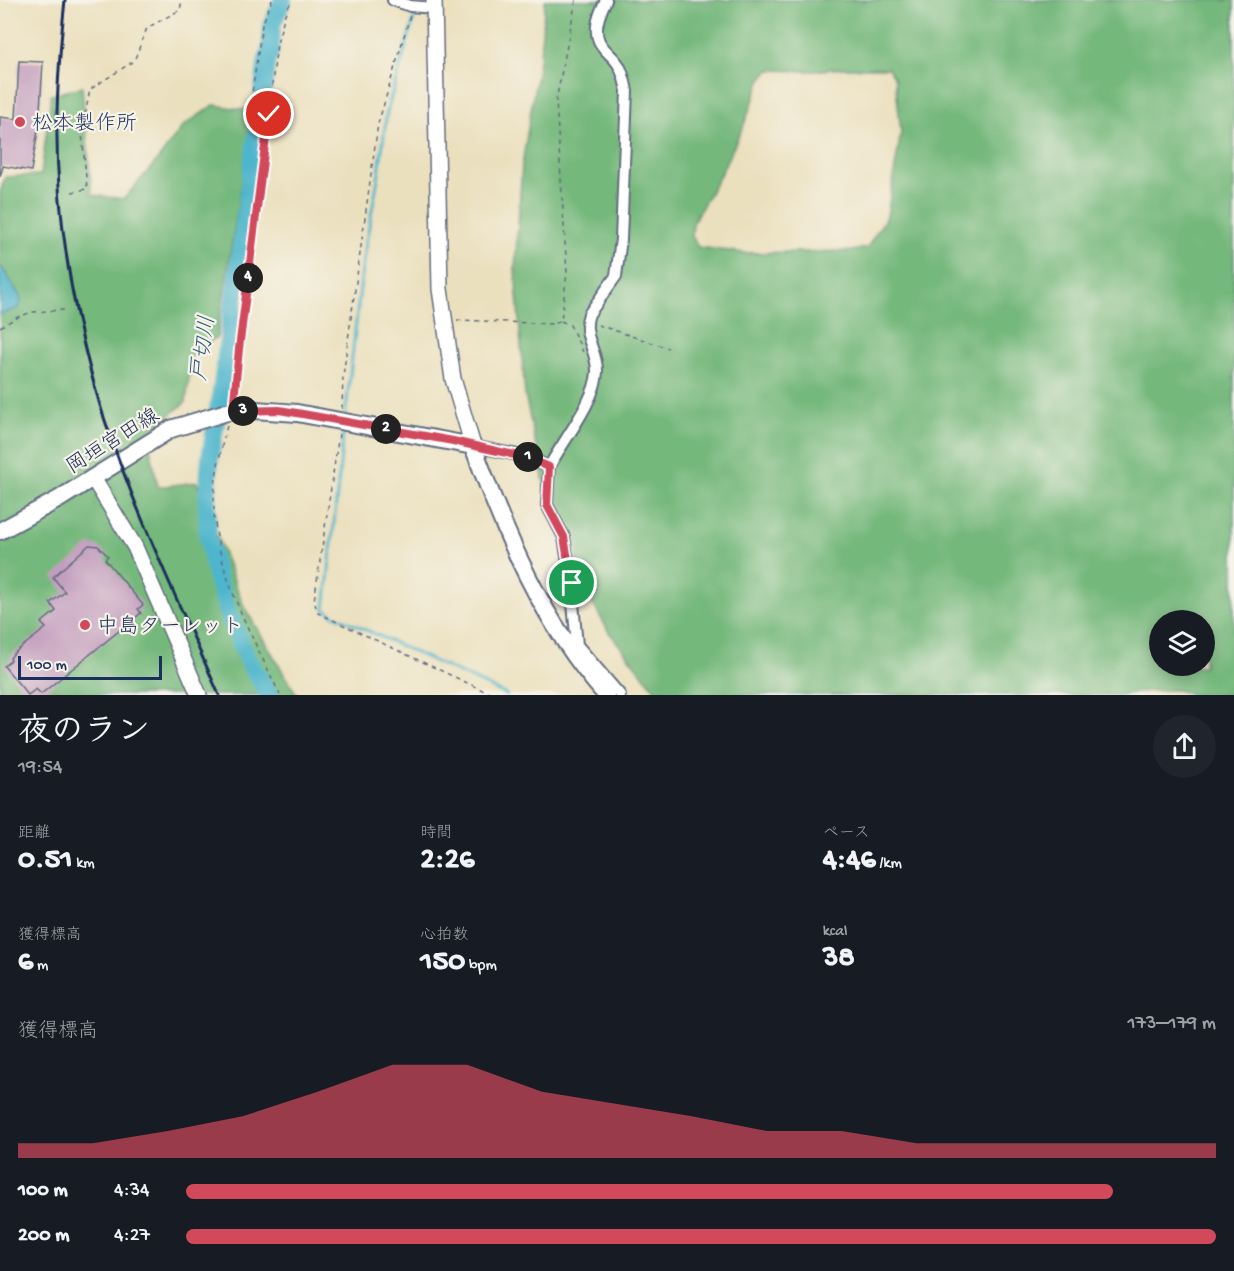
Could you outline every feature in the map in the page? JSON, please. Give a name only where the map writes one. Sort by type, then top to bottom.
[{"type":"main road","name":"岡垣宮田線","points":[[0,531],[93,478],[165,432],[184,424],[230,412],[279,410],[472,446]]},
{"type":"main road","points":[[472,446],[494,504],[530,584],[554,626],[606,695]]},
{"type":"street","points":[[393,0],[410,6],[434,4],[438,255],[443,321],[453,379],[472,446],[528,458],[549,467]]},
{"type":"street","points":[[606,0],[600,12],[598,36],[600,42],[617,63],[624,77],[627,91],[621,239],[616,276],[586,321],[588,339],[597,364],[593,392],[549,467],[547,505],[564,537],[572,583],[577,645],[620,695]]},
{"type":"street","points":[[93,478],[142,562],[199,695]]},
{"type":"path","points":[[72,192],[87,189],[82,133],[92,88],[134,61],[147,28],[180,10],[182,0]]},
{"type":"path","points":[[251,100],[262,25],[272,0]]},
{"type":"path","points":[[280,695],[224,570],[214,521],[218,465],[230,412],[239,349],[277,44],[285,14],[292,0]]},
{"type":"path","points":[[443,321],[555,324],[561,320],[567,273],[556,101],[576,0]]},
{"type":"path","points":[[410,6],[411,13],[378,124],[343,376],[341,421],[314,601],[318,613],[493,695]]},
{"type":"path","points":[[0,327],[32,312],[64,310]]},
{"type":"path","points":[[561,320],[570,325],[580,351],[597,364]]},
{"type":"path","points":[[586,321],[668,348]]},
{"type":"green space","points":[[545,0],[1234,0],[1234,695],[1194,695],[1177,690],[1118,695],[659,695],[609,632],[567,558],[545,487],[525,395],[515,269],[522,165],[540,55]],"holes":[[[888,68],[895,79],[901,132],[887,216],[867,248],[852,251],[745,253],[698,247],[692,236],[693,223],[743,127],[762,78],[770,70]]]},
{"type":"green space","points":[[82,87],[92,195],[124,199],[183,126],[214,105],[253,111],[217,337],[192,353],[186,402],[147,433],[158,487],[197,482],[244,607],[297,695],[0,695],[0,193],[5,177],[41,175],[51,95]]},
{"type":"water","points":[[0,265],[21,301],[19,308],[0,315]]},
{"type":"building","name":"松本製作所","points":[[19,61],[43,62],[39,125],[31,171],[3,166],[0,177],[0,117],[16,119]]},
{"type":"building","name":"中島ターレット","points":[[89,545],[98,546],[108,556],[105,559],[143,605],[138,609],[141,613],[41,694],[36,689],[28,695],[4,666],[11,660],[14,653],[46,628],[41,623],[56,611],[50,603],[65,592],[53,577]]},
{"type":"waterway","name":"戸切川","points":[[269,695],[248,660],[229,616],[216,575],[208,537],[207,500],[210,458],[267,59],[270,53],[272,24],[283,0]]},
{"type":"waterway","points":[[345,418],[364,253],[379,173],[387,111],[416,12],[417,0]]},
{"type":"waterway","points":[[344,427],[325,609],[507,695]]},
{"type":"railway","points":[[65,0],[58,85],[57,150],[62,224],[81,334],[100,405],[126,479],[219,695]]},
{"type":"place","name":"松本製作所","points":[[20,122]]},
{"type":"place","name":"中島ターレット","points":[[85,625]]},
{"type":"route","points":[[269,114],[233,411],[279,410],[297,413],[453,441],[528,458],[549,467],[547,505],[564,537],[572,583]]}]
